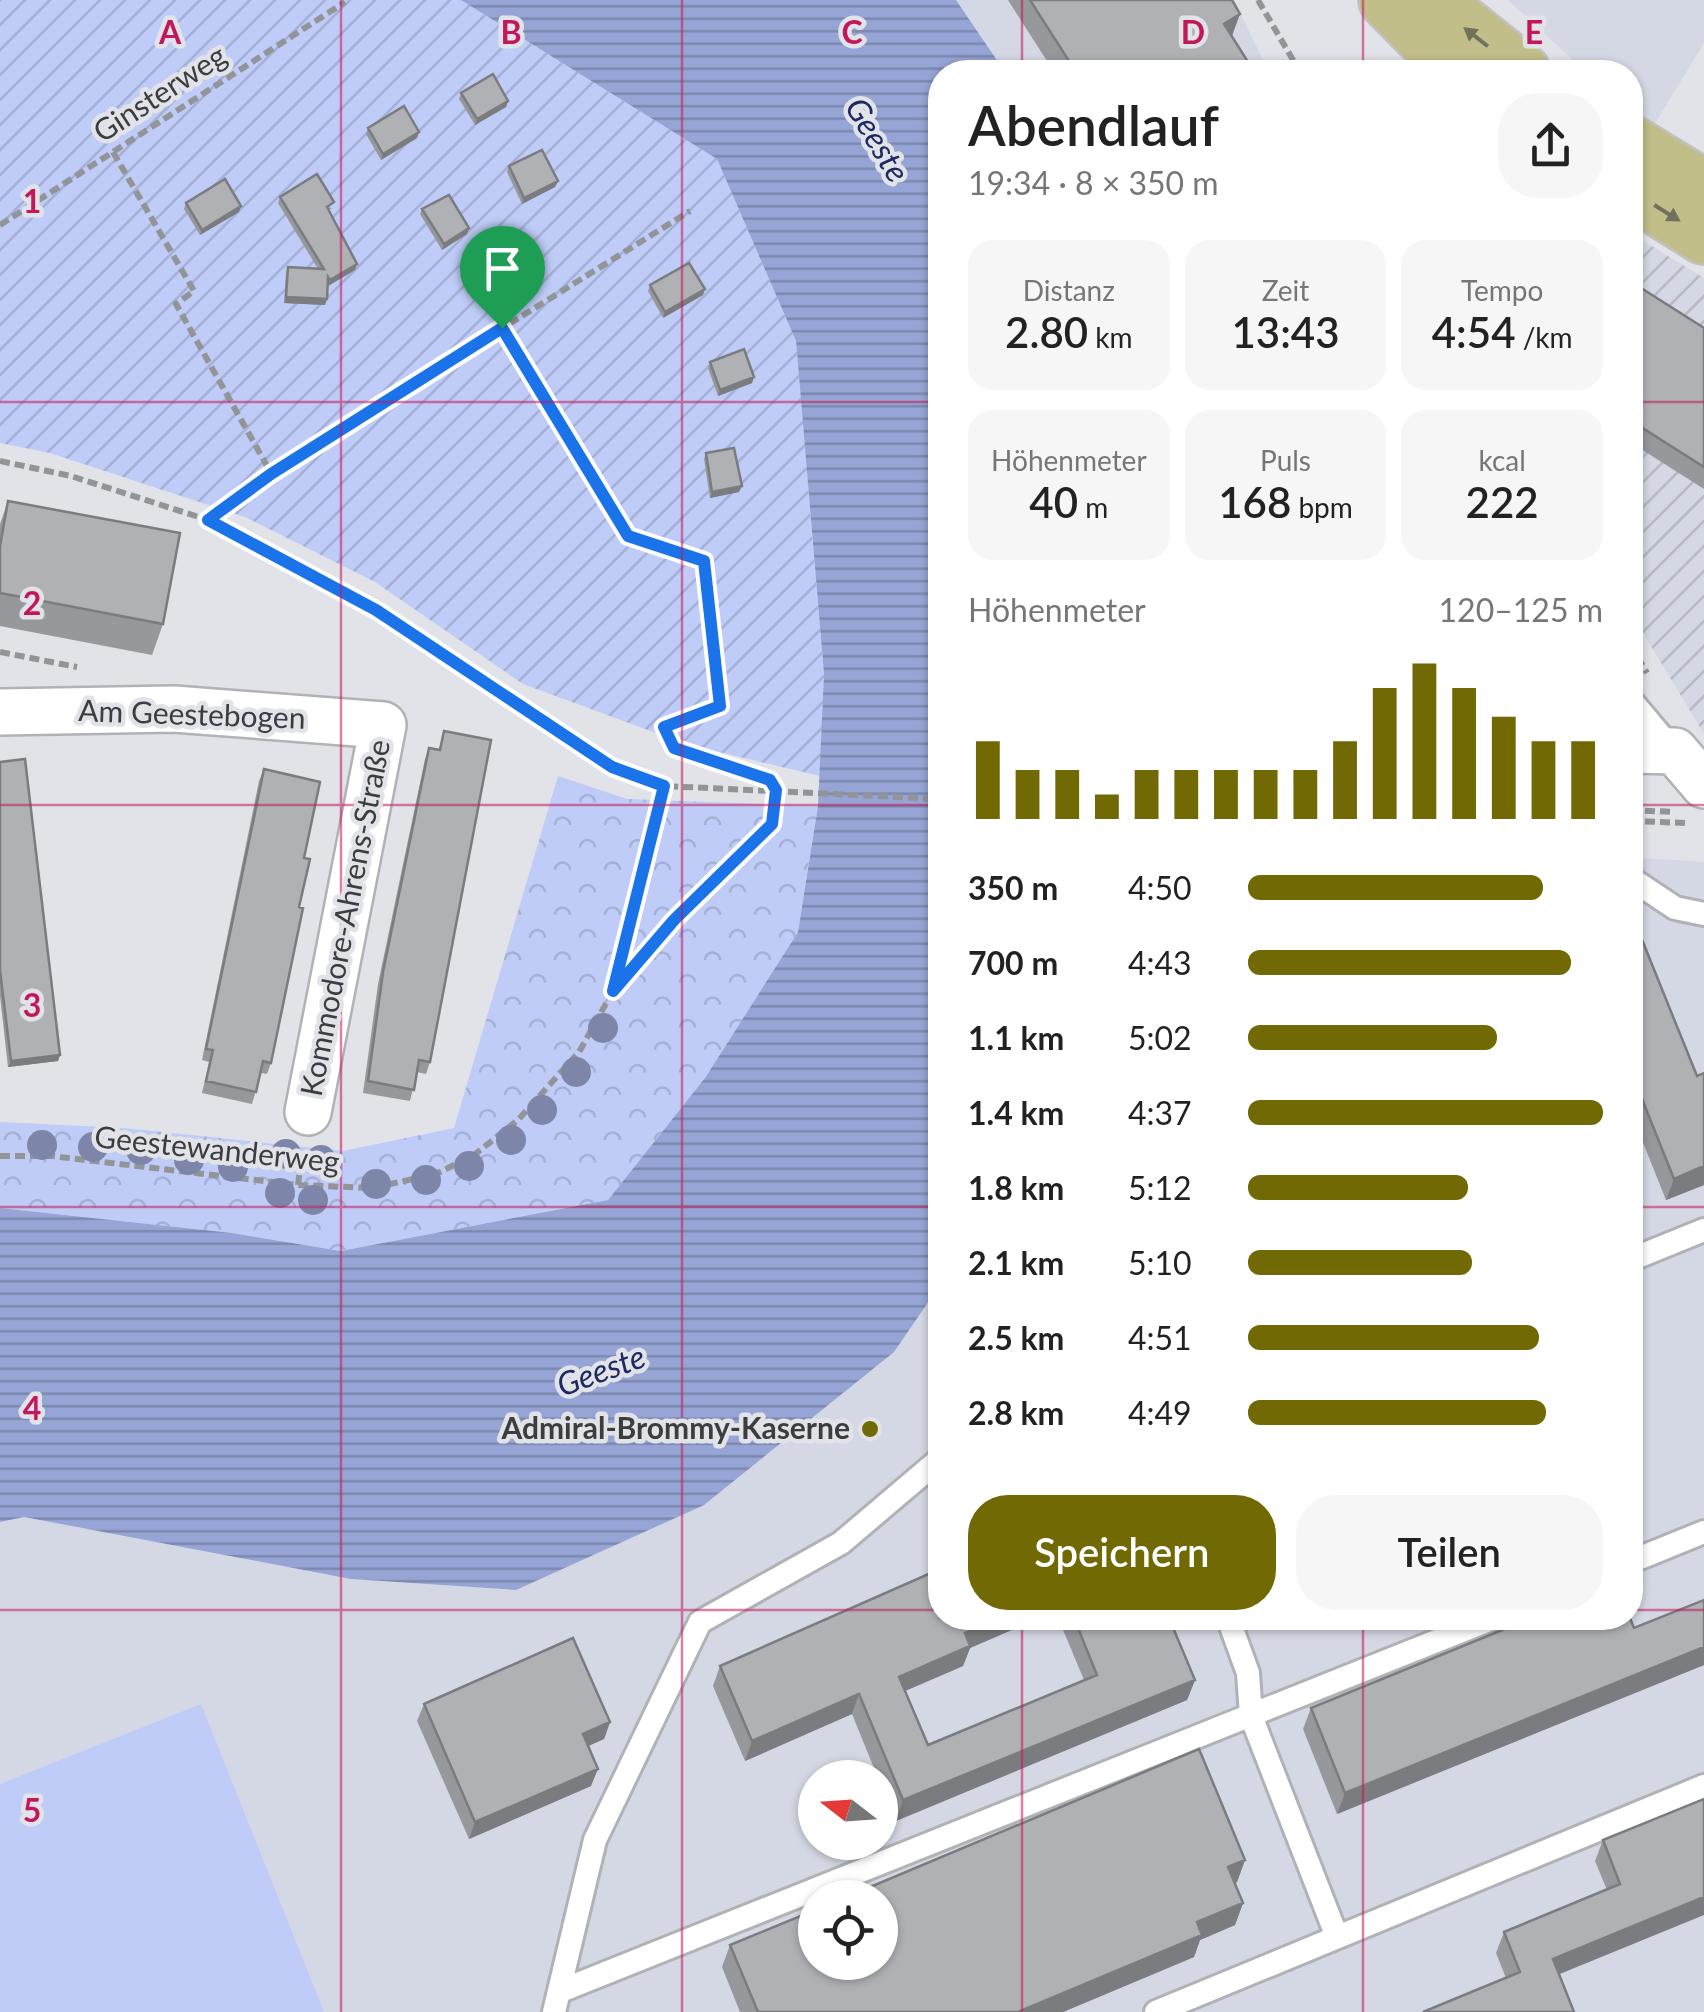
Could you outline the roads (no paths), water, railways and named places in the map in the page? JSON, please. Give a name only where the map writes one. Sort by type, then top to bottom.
[{"type":"main road","points":[[1387,0],[1446,60]]},
{"type":"main road","points":[[1432,0],[1507,60]]},
{"type":"main road","points":[[1643,151],[1704,188]]},
{"type":"main road","points":[[1643,198],[1704,236]]},
{"type":"street","name":"Am Geestebogen","points":[[0,712],[174,709],[383,724]]},
{"type":"street","name":"Kommodore-Ahrens-Straße","points":[[308,1112],[383,724]]},
{"type":"street","points":[[1643,750],[1674,751],[1704,784]]},
{"type":"lane","points":[[1643,714],[1674,751]]},
{"type":"lane","points":[[1643,887],[1675,908],[1704,914]]},
{"type":"lane","points":[[1643,1255],[1704,1230]]},
{"type":"lane","points":[[559,2001],[595,1840],[700,1622],[840,1543],[928,1469]]},
{"type":"lane","points":[[1643,1557],[1704,1532]]},
{"type":"lane","points":[[1232,1630],[1248,1673],[1251,1716],[1336,1937]]},
{"type":"lane","points":[[559,2001],[1464,1630]]},
{"type":"lane","points":[[1156,2012],[1704,1786]]},
{"type":"water","name":"Geeste","points":[[461,0],[956,0],[997,60],[928,60],[928,1302],[894,1352],[704,1505],[516,1590],[351,1579],[24,1517],[0,1522],[0,1208],[232,1233],[341,1251],[608,1200],[705,1078],[798,932],[818,806],[824,674],[796,341],[717,159]]},
{"type":"place","name":"Admiral-Brommy-Kaserne","points":[[870,1429]]}]
